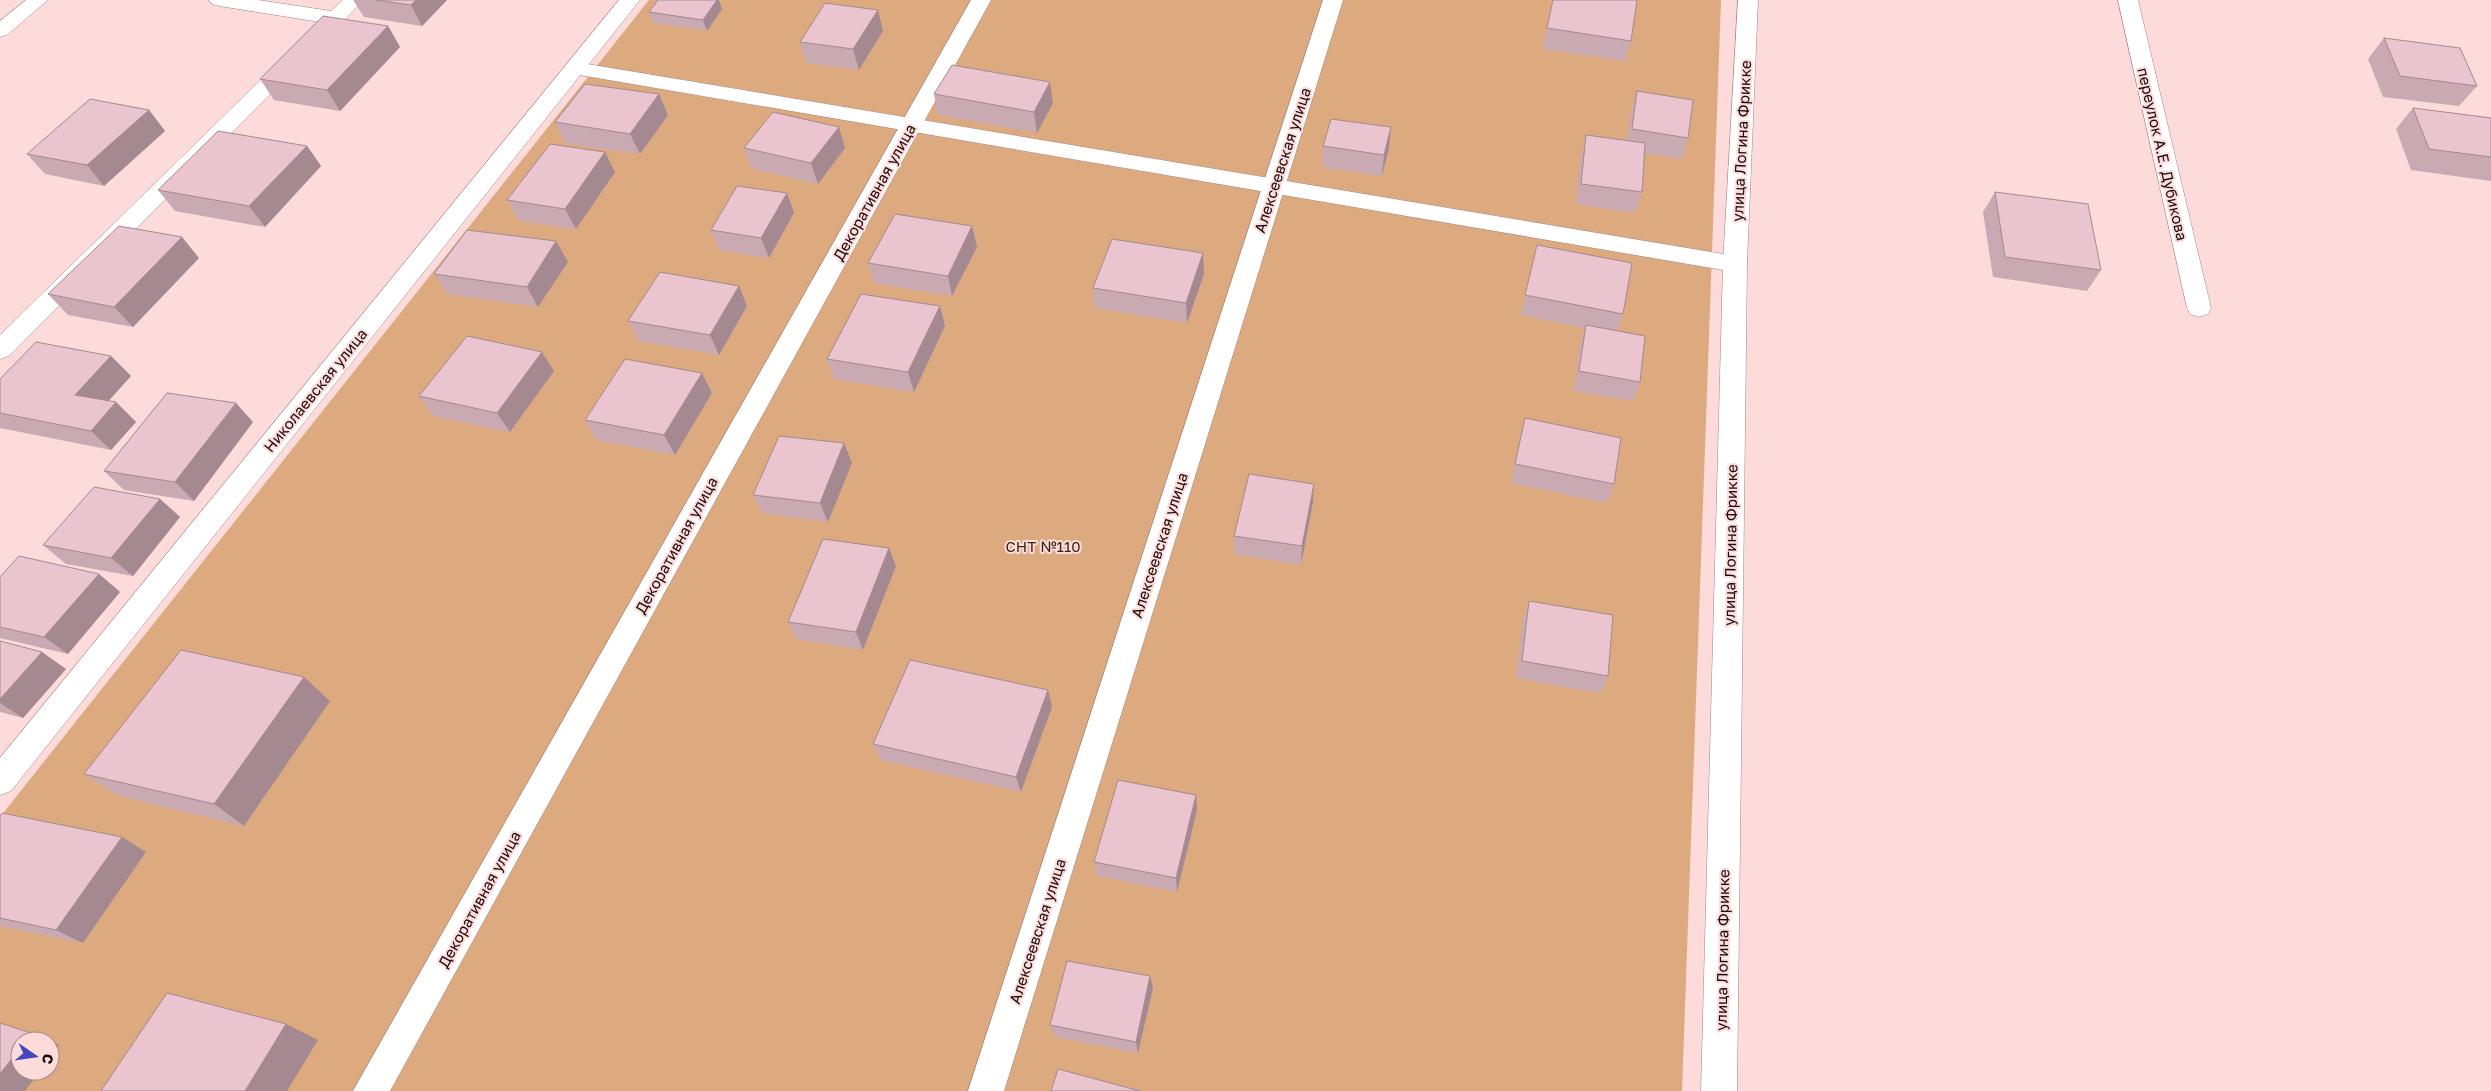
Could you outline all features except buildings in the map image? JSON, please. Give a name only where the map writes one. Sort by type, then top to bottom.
[{"type":"street","points":[[0,31],[38,0]]},
{"type":"street","points":[[219,0],[336,18]]},
{"type":"street","points":[[0,350],[354,0]]},
{"type":"street","name":"Николаевская улица","points":[[0,781],[630,0]]},
{"type":"street","name":"Декоративная улица","points":[[371,1091],[981,0]]},
{"type":"street","name":"Алексеевская улица","points":[[986,1091],[1333,0]]},
{"type":"street","name":"улица Логина Фрикке","points":[[1719,1091],[1735,264],[1748,0]]},
{"type":"street","name":"переулок А.Е. Дубикова","points":[[2128,0],[2199,308]]},
{"type":"street","points":[[575,68],[1735,264]]},
{"type":"green space","name":"СНТ №110","points":[[649,0],[1721,0],[1682,1091],[0,1091],[0,817]]}]
